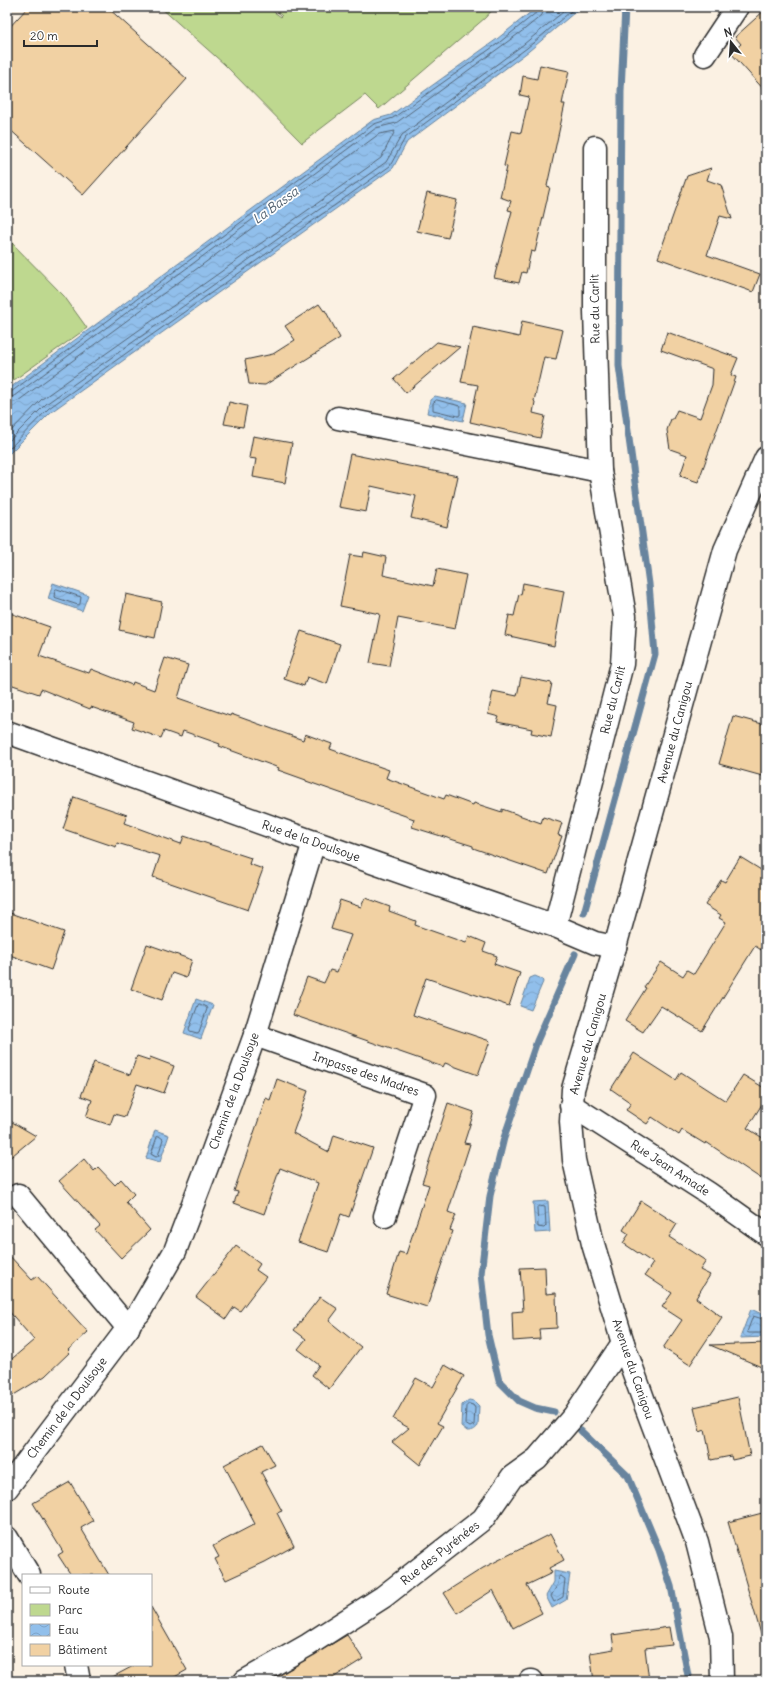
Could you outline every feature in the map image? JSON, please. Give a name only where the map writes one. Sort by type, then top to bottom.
[{"type":"street","points":[[705,55],[737,7]]},
{"type":"street","name":"Rue du Carlit","points":[[555,926],[622,664],[625,616],[600,470],[594,311],[596,147]]},
{"type":"street","points":[[338,418],[600,470]]},
{"type":"street","name":"Avenue du Canigou","points":[[722,1681],[721,1637],[697,1542],[623,1343],[593,1244],[574,1160],[571,1105],[573,1089],[615,947],[725,550],[766,458]]},
{"type":"street","name":"Rue de la Doulsoye","points":[[7,732],[314,842],[555,926],[595,943],[615,947]]},
{"type":"street","name":"Chemin de la Doulsoye","points":[[7,1488],[128,1328],[131,1321],[139,1313],[175,1251],[255,1035],[314,842]]},
{"type":"street","name":"Impasse des Madres","points":[[255,1035],[425,1095],[385,1216]]},
{"type":"street","name":"Rue Jean Amade","points":[[571,1105],[708,1193],[766,1234]]},
{"type":"street","points":[[18,1195],[128,1328]]},
{"type":"street","name":"Rue des Pyrénées","points":[[245,1681],[308,1645],[383,1597],[483,1519],[512,1477],[537,1459],[574,1416],[623,1343]]},
{"type":"street","points":[[7,1538],[28,1574]]},
{"type":"street","points":[[76,1666],[79,1681]]},
{"type":"green space","points":[[160,7],[267,7],[281,17],[282,16],[272,7],[495,7],[485,18],[379,109],[365,95],[302,143],[224,64]]},
{"type":"green space","points":[[7,238],[64,296],[87,328],[7,385]]},
{"type":"water","name":"La Bassa","points":[[537,7],[581,7],[529,51],[407,142],[393,168],[51,412],[7,456],[7,390],[373,120],[391,115],[497,39]]},
{"type":"water","points":[[435,396],[467,403],[463,421],[427,413],[430,400]]},
{"type":"water","points":[[53,583],[88,595],[82,611],[48,599]]},
{"type":"water","points":[[535,976],[542,979],[543,982],[531,1010],[520,1006],[530,978]]},
{"type":"water","points":[[196,999],[213,1005],[201,1039],[184,1033]]},
{"type":"water","points":[[155,1130],[169,1135],[160,1162],[146,1158]]},
{"type":"water","points":[[548,1201],[550,1232],[535,1233],[533,1202]]},
{"type":"water","points":[[751,1309],[766,1316],[766,1337],[740,1338]]},
{"type":"water","points":[[469,1400],[474,1401],[479,1406],[478,1426],[473,1430],[467,1431],[461,1426],[462,1405]]},
{"type":"water","points":[[554,1571],[570,1574],[566,1600],[552,1608],[546,1596],[554,1582]]},
{"type":"building","points":[[28,7],[107,7],[187,79],[83,195],[7,127],[7,30]]},
{"type":"building","points":[[766,9],[766,92],[731,53],[741,44],[735,37]]},
{"type":"building","points":[[540,65],[569,71],[562,104],[565,104],[547,186],[550,187],[535,252],[531,251],[526,273],[522,272],[519,283],[494,278],[512,211],[508,210],[511,201],[500,197],[507,167],[504,166],[512,131],[521,133],[529,97],[520,95],[523,76],[537,79]]},
{"type":"building","points":[[711,168],[707,180],[721,185],[732,219],[720,216],[707,255],[760,274],[753,292],[658,258],[687,176]]},
{"type":"building","points":[[427,193],[457,200],[448,238],[417,231]]},
{"type":"building","points":[[319,304],[324,311],[325,310],[340,338],[265,385],[249,384],[245,360],[273,354],[295,340],[285,326]]},
{"type":"building","points":[[522,321],[563,330],[556,359],[544,357],[534,401],[533,413],[545,416],[540,438],[470,422],[478,385],[461,382],[473,327],[519,337]]},
{"type":"building","points":[[667,332],[738,358],[731,375],[736,377],[698,482],[680,476],[687,455],[670,449],[667,430],[671,419],[673,419],[677,410],[700,418],[712,385],[713,369],[661,350]]},
{"type":"building","points":[[437,342],[460,347],[406,393],[394,379]]},
{"type":"building","points":[[229,402],[247,406],[243,427],[224,424]]},
{"type":"building","points":[[253,436],[292,443],[285,483],[253,477],[256,459],[249,458]]},
{"type":"building","points":[[350,454],[458,476],[447,527],[411,518],[416,496],[371,486],[366,512],[339,507]]},
{"type":"building","points":[[364,552],[386,557],[383,575],[433,586],[437,569],[466,575],[455,629],[398,618],[389,666],[370,663],[380,614],[340,606],[350,555],[363,557]]},
{"type":"building","points":[[523,583],[564,591],[554,646],[505,635],[509,615],[514,616],[519,594],[521,595]]},
{"type":"building","points":[[126,594],[162,602],[155,638],[119,630]]},
{"type":"building","points":[[7,612],[50,627],[39,656],[89,673],[91,669],[132,685],[133,682],[154,690],[165,658],[188,665],[178,698],[230,716],[231,714],[303,740],[305,734],[332,744],[330,749],[389,770],[386,778],[444,799],[446,795],[473,805],[474,803],[502,812],[502,809],[541,823],[543,817],[562,823],[558,835],[562,836],[548,874],[473,848],[473,846],[412,827],[414,819],[306,781],[278,770],[279,768],[219,746],[220,744],[183,731],[181,737],[164,731],[161,738],[132,728],[134,722],[91,707],[90,709],[41,689],[39,694],[7,683]]},
{"type":"building","points":[[301,631],[340,644],[327,684],[307,677],[304,686],[284,679]]},
{"type":"building","points":[[521,677],[552,683],[548,703],[557,705],[551,737],[531,733],[532,729],[497,722],[499,717],[488,714],[493,691],[517,696]]},
{"type":"building","points":[[733,716],[766,725],[766,777],[719,764]]},
{"type":"building","points":[[74,797],[127,815],[124,823],[181,844],[184,836],[251,858],[249,864],[263,869],[248,910],[153,877],[160,856],[117,843],[116,847],[63,829]]},
{"type":"building","points":[[740,857],[766,873],[766,953],[755,946],[702,1031],[661,1006],[643,1032],[625,1021],[646,988],[644,987],[661,962],[683,976],[687,970],[694,974],[726,922],[719,918],[721,915],[705,905],[721,880],[725,882]]},
{"type":"building","points":[[365,898],[390,907],[389,911],[416,921],[415,925],[466,943],[469,936],[486,943],[483,951],[497,956],[494,964],[520,973],[509,1006],[426,978],[413,1015],[490,1041],[478,1075],[445,1063],[443,1067],[293,1015],[307,977],[324,983],[330,970],[337,972],[351,935],[331,929],[340,900],[361,907]]},
{"type":"building","points":[[7,912],[64,932],[51,970],[7,954]]},
{"type":"building","points":[[147,944],[192,960],[186,978],[172,973],[162,1000],[131,989]]},
{"type":"building","points":[[634,1053],[676,1080],[681,1072],[726,1101],[743,1075],[766,1089],[766,1098],[747,1128],[766,1140],[766,1182],[706,1142],[705,1144],[682,1130],[679,1135],[652,1117],[647,1124],[626,1110],[631,1103],[611,1089]]},
{"type":"building","points":[[137,1056],[149,1060],[150,1057],[174,1066],[164,1093],[137,1084],[125,1117],[114,1114],[110,1125],[86,1117],[92,1100],[81,1096],[94,1062],[130,1075]]},
{"type":"building","points":[[277,1079],[308,1091],[293,1133],[329,1152],[334,1135],[373,1148],[349,1217],[341,1214],[328,1252],[298,1242],[318,1183],[280,1168],[264,1214],[234,1203],[238,1192],[234,1191],[266,1098],[270,1100]]},
{"type":"building","points":[[448,1103],[474,1112],[464,1143],[470,1144],[448,1212],[456,1215],[450,1230],[453,1231],[427,1307],[386,1294],[399,1252],[406,1254],[429,1185],[422,1183]]},
{"type":"building","points":[[7,1119],[36,1136],[7,1160]]},
{"type":"building","points":[[84,1159],[94,1171],[98,1167],[115,1185],[121,1179],[134,1194],[126,1202],[150,1230],[121,1258],[95,1230],[100,1226],[59,1181]]},
{"type":"building","points":[[641,1201],[677,1224],[669,1237],[706,1261],[700,1270],[710,1275],[696,1298],[722,1317],[690,1365],[663,1348],[682,1320],[662,1307],[672,1293],[645,1275],[653,1263],[623,1243],[629,1234],[623,1230]]},
{"type":"building","points":[[236,1246],[260,1264],[256,1270],[266,1277],[240,1311],[234,1307],[226,1319],[196,1297]]},
{"type":"building","points":[[7,1253],[32,1280],[37,1276],[88,1332],[68,1350],[70,1352],[45,1376],[7,1399],[7,1363],[34,1340],[7,1309]]},
{"type":"building","points":[[545,1267],[546,1294],[556,1293],[557,1328],[539,1329],[540,1339],[513,1341],[512,1312],[523,1311],[520,1268]]},
{"type":"building","points":[[320,1297],[338,1309],[329,1321],[361,1347],[329,1389],[312,1375],[319,1365],[298,1349],[306,1339],[294,1330]]},
{"type":"building","points":[[766,1343],[766,1369],[710,1345]]},
{"type":"building","points":[[445,1365],[464,1376],[437,1423],[443,1426],[420,1465],[392,1442],[409,1428],[393,1419],[416,1378],[433,1387]]},
{"type":"building","points":[[738,1397],[750,1456],[732,1460],[731,1456],[711,1460],[705,1430],[700,1432],[694,1407]]},
{"type":"building","points":[[263,1444],[275,1465],[261,1472],[282,1511],[277,1513],[294,1546],[265,1562],[226,1580],[215,1559],[219,1557],[213,1546],[255,1524],[224,1465]]},
{"type":"building","points":[[70,1482],[93,1521],[81,1528],[108,1574],[70,1574],[58,1555],[63,1552],[33,1503]]},
{"type":"building","points":[[766,1512],[766,1633],[761,1634],[728,1522]]},
{"type":"building","points":[[550,1534],[564,1560],[549,1568],[552,1573],[527,1585],[542,1613],[513,1628],[493,1590],[457,1613],[444,1593],[483,1568]]},
{"type":"building","points":[[152,1609],[187,1670],[171,1679],[173,1681],[105,1681],[133,1666],[152,1666]]},
{"type":"building","points":[[669,1627],[672,1645],[645,1648],[649,1681],[594,1681],[590,1653],[614,1649],[612,1635]]},
{"type":"building","points":[[347,1635],[363,1659],[328,1681],[270,1681]]},
{"type":"waterway","points":[[584,913],[655,654],[649,584],[619,366],[621,91],[625,7]]},
{"type":"waterway","points":[[554,1412],[535,1408],[519,1401],[499,1381],[488,1335],[481,1274],[490,1196],[504,1138],[537,1041],[575,954]]},
{"type":"waterway","points":[[581,1431],[628,1476],[659,1550],[671,1586],[689,1681]]}]
